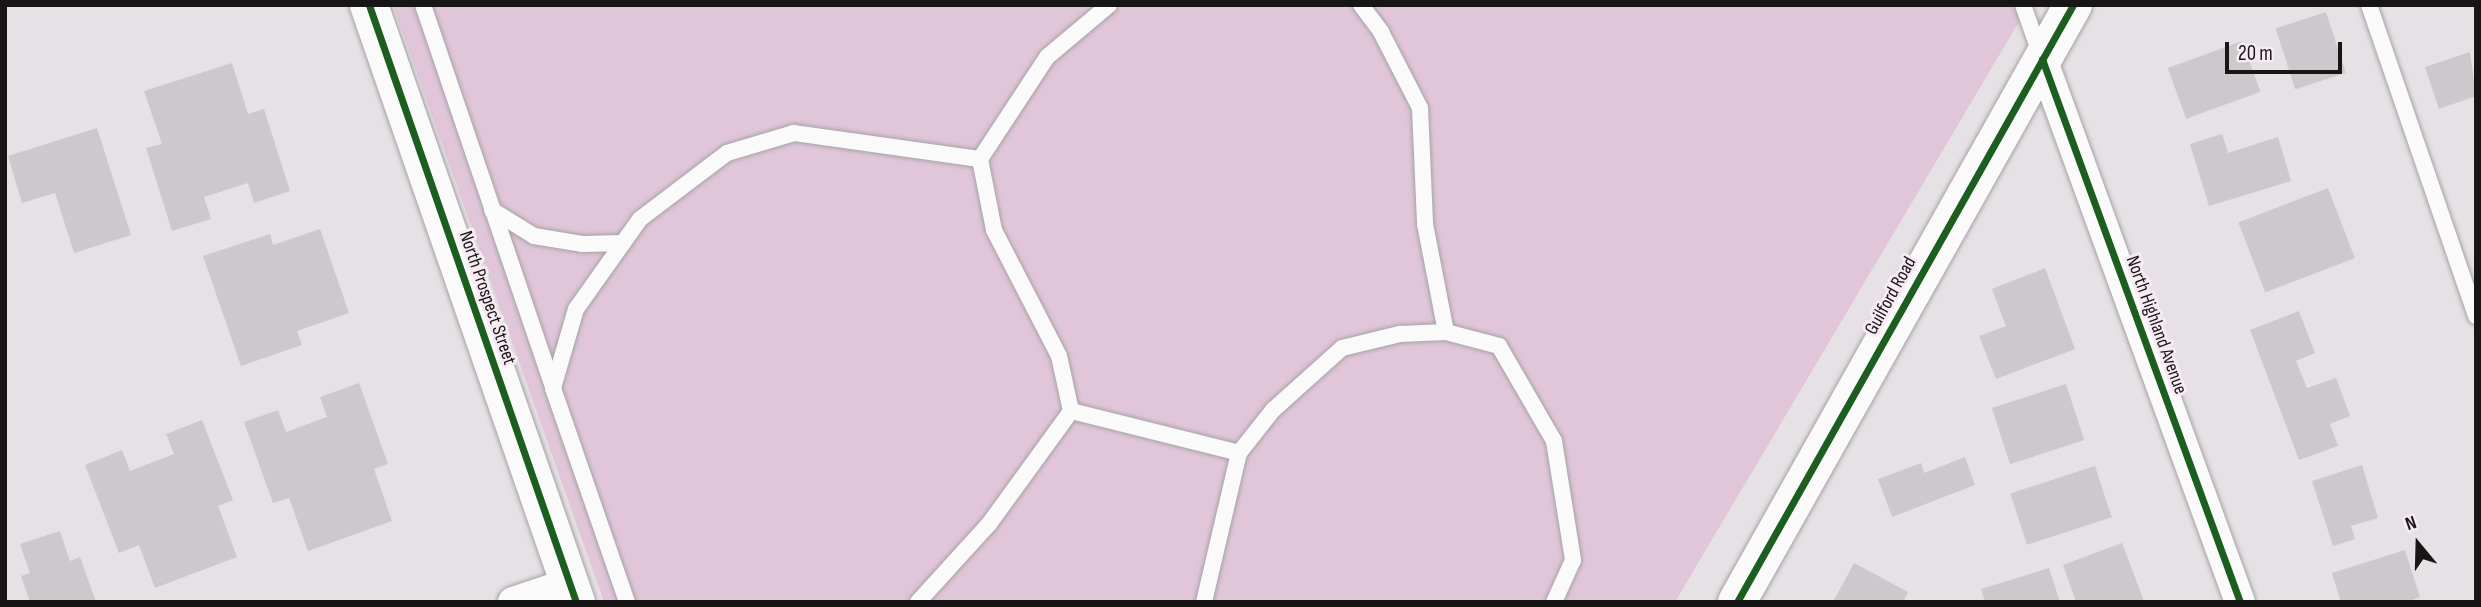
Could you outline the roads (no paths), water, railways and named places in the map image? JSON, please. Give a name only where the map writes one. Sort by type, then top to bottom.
[{"type":"street","name":"North Prospect Street","points":[[369,5],[572,592]]},
{"type":"street","name":"Guilford Road","points":[[1738,602],[2073,5]]},
{"type":"street","name":"North Highland Avenue","points":[[2042,59],[2240,602]]},
{"type":"street","points":[[513,602],[572,592]]},
{"type":"lane","points":[[422,5],[627,602]]},
{"type":"lane","points":[[918,602],[989,524],[1071,411],[1059,355],[994,230],[981,159],[1047,57],[1110,5]]},
{"type":"lane","points":[[1361,5],[1381,32],[1420,108],[1425,224],[1446,332]]},
{"type":"lane","points":[[2023,5],[2042,59]]},
{"type":"lane","points":[[2369,5],[2476,316]]},
{"type":"lane","points":[[553,388],[576,309],[640,219],[727,153],[794,133],[981,159]]},
{"type":"lane","points":[[492,210],[534,236],[583,244],[623,243]]},
{"type":"lane","points":[[1204,602],[1238,453],[1273,410],[1342,348],[1399,334],[1446,332],[1499,346],[1554,441],[1573,560],[1554,602]]},
{"type":"lane","points":[[1071,411],[1238,453]]}]
